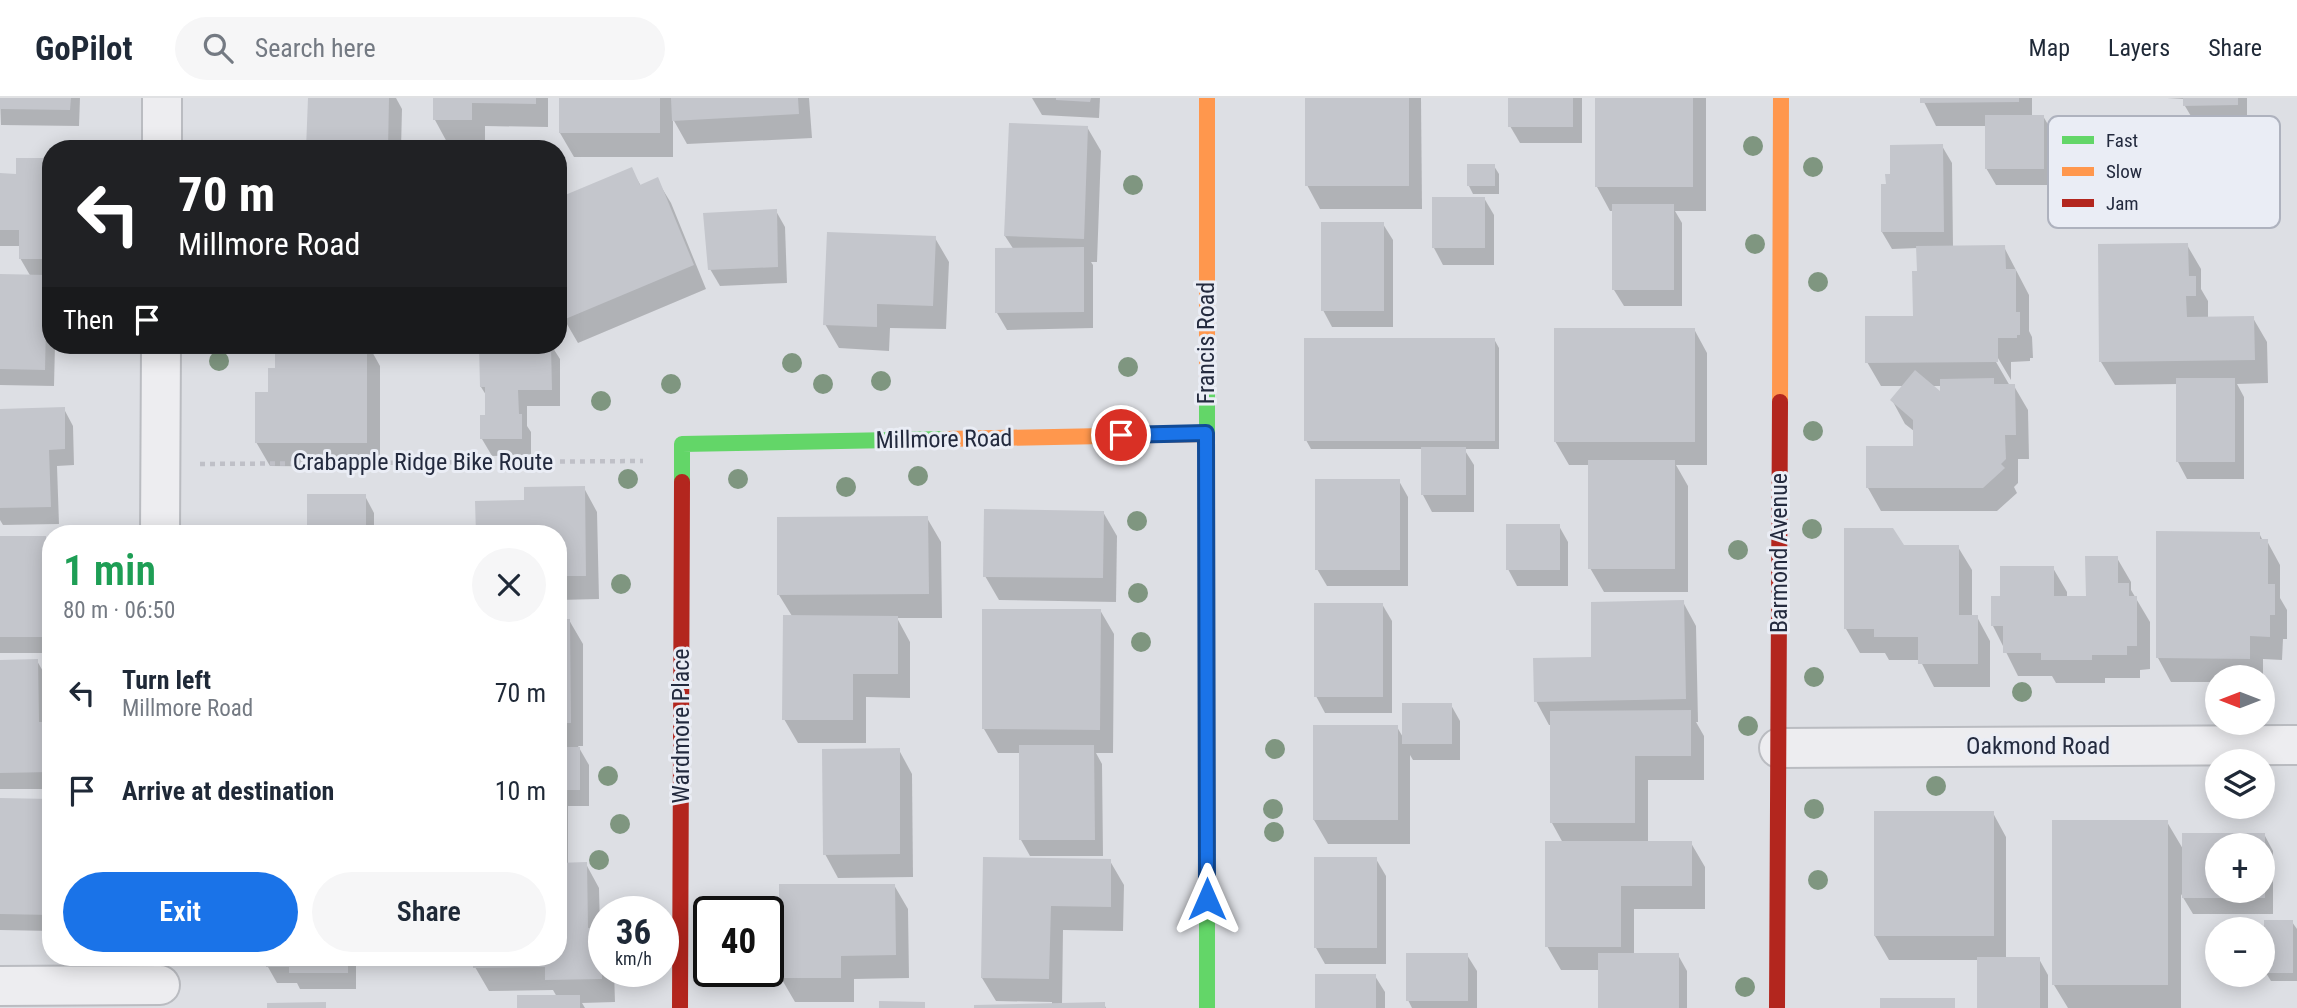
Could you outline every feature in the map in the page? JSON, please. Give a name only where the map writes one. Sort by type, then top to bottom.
[{"type":"street","points":[[162,98],[162,140]]},
{"type":"street","name":"Francis Road","points":[[1207,98],[1207,1008]]},
{"type":"street","name":"Barmond Avenue","points":[[1777,1008],[1782,98]]},
{"type":"street","points":[[160,525],[161,354]]},
{"type":"street","name":"Millmore Road","points":[[682,444],[1206,433]]},
{"type":"street","name":"Wardmore Place","points":[[680,1008],[682,444]]},
{"type":"street","name":"Oakmond Road","points":[[1779,748],[2297,745]]},
{"type":"street","points":[[0,986],[160,984]]},
{"type":"path","name":"Crabapple Ridge Bike Route","points":[[160,464],[645,461],[682,444]]},
{"type":"building","points":[[0,98],[71,98],[70,110],[0,109]]},
{"type":"building","points":[[308,98],[389,98],[388,140],[306,140]]},
{"type":"building","points":[[433,98],[536,98],[536,104],[472,103],[472,120],[433,120]]},
{"type":"building","points":[[559,98],[660,98],[660,133],[559,133]]},
{"type":"building","points":[[671,98],[798,98],[799,114],[672,121]]},
{"type":"building","points":[[1056,98],[1091,98],[1090,102]]},
{"type":"building","points":[[1305,98],[1409,98],[1409,186],[1305,186]]},
{"type":"building","points":[[1508,98],[1573,98],[1573,127],[1508,127]]},
{"type":"building","points":[[1595,98],[1693,98],[1693,187],[1595,187]]},
{"type":"building","points":[[1920,98],[2019,98],[2019,102],[1920,103]]},
{"type":"building","points":[[2183,98],[2238,98],[2238,105],[2183,106]]},
{"type":"building","points":[[1985,115],[2044,115],[2044,169],[1985,169]]},
{"type":"building","points":[[1009,123],[1088,126],[1084,239],[1004,236]]},
{"type":"building","points":[[1943,144],[1944,232],[1881,232],[1881,184],[1886,184],[1885,174],[1890,174],[1890,145]]},
{"type":"building","points":[[16,158],[42,158],[42,259],[19,259],[19,230],[0,230],[0,173],[16,174]]},
{"type":"building","points":[[1467,164],[1495,164],[1495,186],[1467,186]]},
{"type":"building","points":[[632,167],[640,185],[658,177],[694,265],[567,318],[567,194]]},
{"type":"building","points":[[1432,197],[1485,197],[1485,248],[1432,248]]},
{"type":"building","points":[[1612,204],[1674,204],[1674,290],[1612,290]]},
{"type":"building","points":[[777,209],[778,267],[708,270],[703,213]]},
{"type":"building","points":[[1321,222],[1384,222],[1384,311],[1321,311]]},
{"type":"building","points":[[827,232],[936,236],[933,306],[877,304],[877,327],[823,325]]},
{"type":"building","points":[[2188,243],[2189,276],[2196,276],[2196,296],[2186,296],[2187,317],[2254,316],[2255,360],[2099,362],[2098,244]]},
{"type":"building","points":[[2005,245],[2006,269],[2016,269],[2016,312],[2020,312],[2020,335],[2017,335],[2017,338],[1998,338],[1998,362],[1865,363],[1865,316],[1913,316],[1912,271],[1917,271],[1916,246]]},
{"type":"building","points":[[1084,247],[1084,312],[995,313],[995,248]]},
{"type":"building","points":[[0,274],[42,275],[42,354],[45,354],[45,370],[0,369]]},
{"type":"building","points":[[1554,328],[1695,328],[1695,442],[1554,442]]},
{"type":"building","points":[[1304,338],[1495,338],[1495,441],[1304,441]]},
{"type":"building","points":[[275,354],[367,354],[367,443],[255,443],[255,392],[268,392],[268,368],[275,368]]},
{"type":"building","points":[[479,354],[551,354],[552,390],[518,390],[522,439],[480,439],[480,415],[485,415],[485,387],[480,387]]},
{"type":"building","points":[[1915,370],[1940,391],[1940,379],[1994,378],[1994,384],[2015,384],[2016,435],[2005,435],[2006,459],[2001,464],[2005,468],[1983,488],[1866,488],[1866,446],[1913,446],[1913,420],[1890,400]]},
{"type":"building","points":[[2176,378],[2235,378],[2235,462],[2176,462]]},
{"type":"building","points":[[65,407],[65,449],[49,450],[51,507],[0,508],[0,409]]},
{"type":"building","points":[[1421,447],[1466,447],[1466,495],[1421,495]]},
{"type":"building","points":[[1588,460],[1675,460],[1675,569],[1588,569]]},
{"type":"building","points":[[1315,479],[1400,479],[1400,570],[1315,570]]},
{"type":"building","points":[[585,486],[586,576],[567,576],[567,525],[476,525],[475,501],[524,500],[524,487]]},
{"type":"building","points":[[307,494],[366,494],[366,525],[307,525]]},
{"type":"building","points":[[984,509],[1104,511],[1103,578],[983,577]]},
{"type":"building","points":[[928,516],[929,594],[777,595],[777,517]]},
{"type":"building","points":[[1506,524],[1560,524],[1560,570],[1506,570]]},
{"type":"building","points":[[1844,528],[1893,528],[1904,545],[1959,545],[1959,615],[1978,615],[1978,664],[1918,664],[1918,637],[1874,637],[1874,629],[1844,629]]},
{"type":"building","points":[[2156,531],[2260,532],[2260,539],[2268,539],[2268,584],[2275,584],[2275,615],[2270,615],[2270,637],[2250,636],[2250,659],[2156,658]]},
{"type":"building","points":[[0,536],[42,536],[42,637],[0,637]]},
{"type":"building","points":[[2085,556],[2118,556],[2118,583],[2129,583],[2129,596],[2137,596],[2137,646],[2127,646],[2127,655],[2092,655],[2092,660],[2041,660],[2041,653],[2003,653],[2003,626],[1991,626],[1991,596],[2000,596],[2000,566],[2054,566],[2054,596],[2086,596]]},
{"type":"building","points":[[1684,600],[1686,699],[1534,702],[1533,658],[1591,657],[1591,602]]},
{"type":"building","points":[[1314,603],[1383,603],[1383,697],[1314,697]]},
{"type":"building","points":[[982,609],[1101,609],[1100,730],[982,729]]},
{"type":"building","points":[[783,615],[898,616],[898,674],[853,674],[853,720],[782,720]]},
{"type":"building","points":[[567,619],[570,619],[571,723],[567,723]]},
{"type":"building","points":[[38,659],[42,772],[0,773],[0,660]]},
{"type":"building","points":[[1402,703],[1452,703],[1452,744],[1402,744]]},
{"type":"building","points":[[1691,710],[1691,756],[1635,756],[1635,823],[1550,823],[1550,711]]},
{"type":"building","points":[[1313,725],[1398,725],[1398,820],[1313,820]]},
{"type":"building","points":[[1019,745],[1094,745],[1095,840],[1019,840]]},
{"type":"building","points":[[567,747],[580,747],[580,790],[567,790]]},
{"type":"building","points":[[900,748],[900,854],[823,855],[822,749]]},
{"type":"building","points":[[0,798],[42,799],[42,915],[0,914]]},
{"type":"building","points":[[1874,811],[1994,811],[1994,936],[1874,936]]},
{"type":"building","points":[[2052,820],[2168,820],[2168,985],[2052,985]]},
{"type":"building","points":[[2182,833],[2205,833],[2205,898],[2182,898]]},
{"type":"building","points":[[1545,841],[1692,841],[1692,886],[1621,886],[1621,947],[1545,947]]},
{"type":"building","points":[[983,857],[1111,859],[1111,907],[1051,906],[1049,979],[981,978]]},
{"type":"building","points":[[1314,857],[1377,857],[1377,948],[1314,948]]},
{"type":"building","points":[[587,862],[588,979],[545,980],[545,967],[473,968],[567,966],[567,863]]},
{"type":"building","points":[[779,884],[895,884],[896,955],[841,956],[841,978],[784,978],[784,896],[779,896]]},
{"type":"building","points":[[2275,920],[2293,920],[2293,973],[2275,973]]},
{"type":"building","points":[[1406,953],[1468,953],[1468,1001],[1406,1001]]},
{"type":"building","points":[[1598,953],[1679,953],[1679,1008],[1598,1008]]},
{"type":"building","points":[[1977,957],[2040,957],[2040,1008],[1977,1008]]},
{"type":"building","points":[[348,966],[348,973],[289,973],[289,967],[266,967]]},
{"type":"building","points":[[1315,974],[1376,974],[1376,1008],[1315,1008]]},
{"type":"building","points":[[517,995],[580,995],[580,1008],[517,1008]]},
{"type":"building","points":[[1880,998],[1955,998],[1955,1008],[1880,1008]]},
{"type":"building","points":[[879,1001],[925,1002],[925,1008],[879,1008]]},
{"type":"building","points":[[326,1002],[326,1008],[267,1008],[267,1003]]},
{"type":"building","points":[[1105,1002],[1105,1008],[974,1008],[974,1005]]},
{"type":"traffic: fast","points":[[1207,380],[1207,1008]]},
{"type":"traffic: fast","points":[[682,482],[682,444],[945,439]]},
{"type":"traffic: slow","points":[[1207,98],[1207,380]]},
{"type":"traffic: slow","points":[[1780,402],[1781,98]]},
{"type":"traffic: slow","points":[[945,439],[1206,434]]},
{"type":"traffic: jam","points":[[1777,1008],[1780,402]]},
{"type":"traffic: jam","points":[[680,1008],[682,482]]},
{"type":"route","points":[[1121,435],[1206,433],[1207,899]]}]
